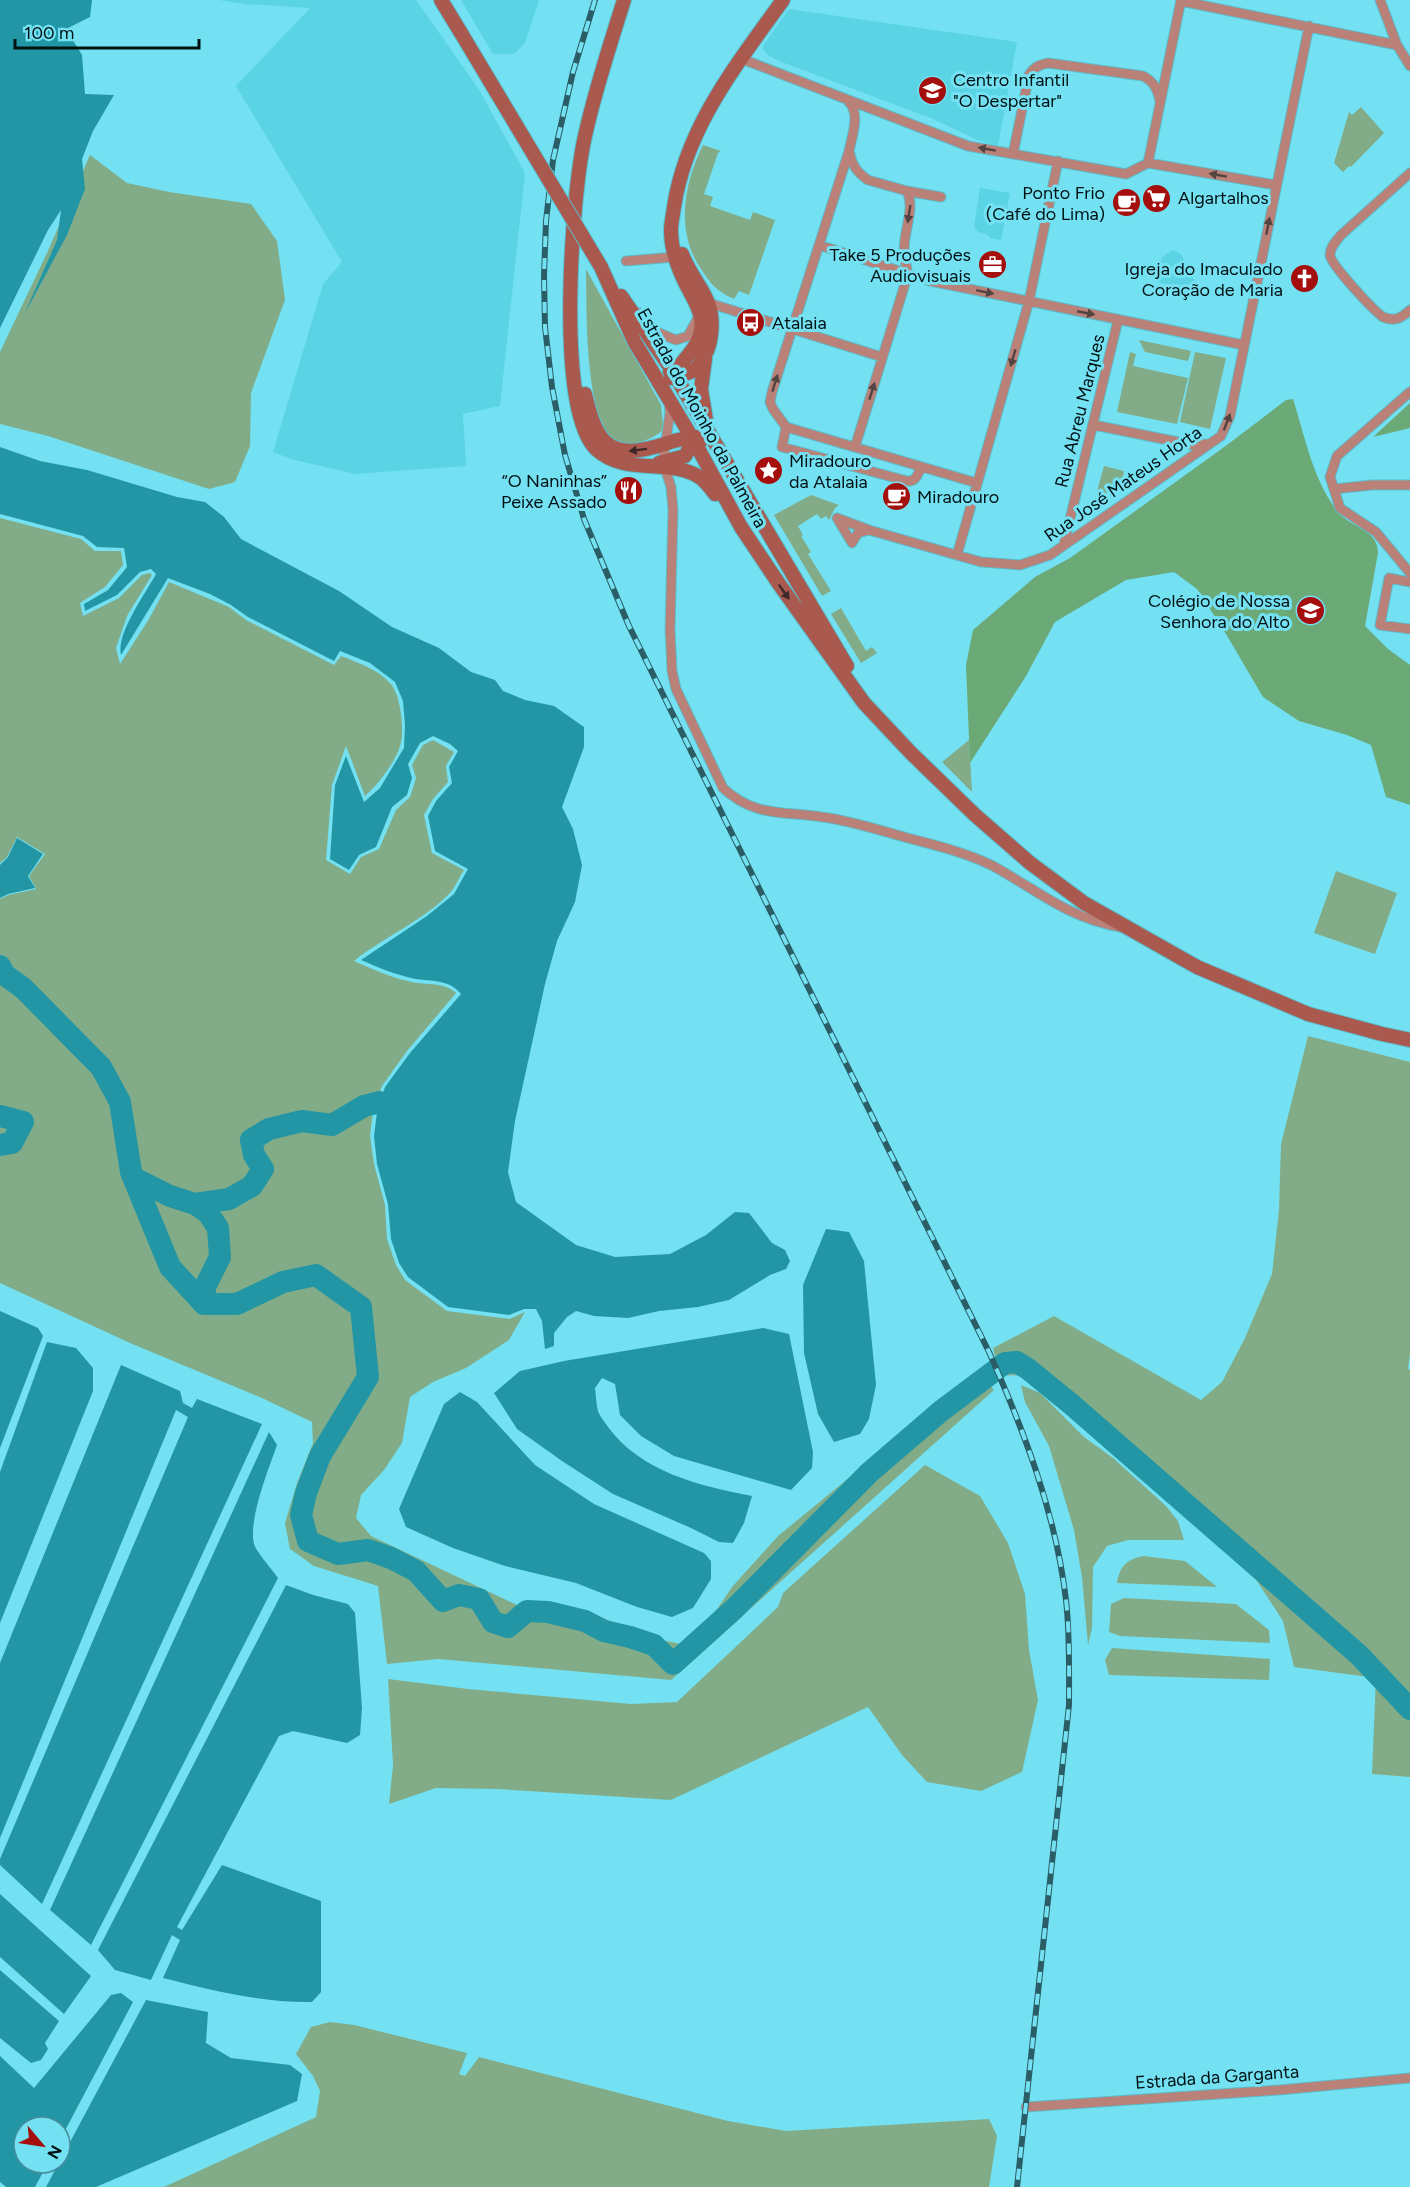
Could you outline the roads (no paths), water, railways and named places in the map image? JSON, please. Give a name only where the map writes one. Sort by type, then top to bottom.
[{"type":"main road","points":[[441,0],[601,267]]},
{"type":"main road","points":[[624,0],[602,68],[584,137],[575,191],[571,255],[571,324],[574,381],[580,415],[595,448],[606,456],[636,466],[668,467],[697,475],[707,483],[765,563]]},
{"type":"main road","points":[[668,467],[685,456],[697,434],[702,396],[702,372],[711,340],[712,322],[675,257],[671,230],[676,194],[686,157],[696,133],[742,59],[783,0]]},
{"type":"main road","points":[[669,401],[669,383],[673,373],[694,348],[700,336],[702,307],[680,245],[676,227],[676,194]]},
{"type":"main road","name":"Estrada do Moinho da Palmeira","points":[[601,267],[673,373],[849,669],[911,753]]},
{"type":"main road","name":"Estrada do Moinho da Palmeira","points":[[601,267],[634,341],[694,441],[741,527],[765,563],[864,703],[911,753],[975,815],[1030,863],[1084,903],[1197,967],[1308,1014],[1410,1040]]},
{"type":"main road","points":[[618,305],[652,360],[673,373],[684,375],[696,368],[704,357],[711,340]]},
{"type":"main road","points":[[571,324],[589,410],[594,426],[602,438],[610,446],[622,452],[635,452],[685,439],[706,445],[716,455],[758,530],[796,581]]},
{"type":"main road","points":[[702,396],[706,422],[718,447]]},
{"type":"street","points":[[1148,163],[1181,0],[1397,45]]},
{"type":"street","points":[[1380,0],[1397,45],[1410,66]]},
{"type":"street","name":"Rua José Mateus Horta","points":[[869,530],[858,533],[852,543],[837,518],[869,530],[981,562],[1020,565],[1050,555],[1221,436],[1228,422],[1309,26]]},
{"type":"street","points":[[1372,41],[1384,34],[1389,26]]},
{"type":"street","points":[[742,59],[968,146],[1126,174],[1148,163],[1276,185]]},
{"type":"street","points":[[1013,154],[1027,82],[1033,69],[1048,63],[1143,76],[1158,73],[1168,62]]},
{"type":"street","points":[[1143,76],[1157,88],[1160,101]]},
{"type":"street","points":[[844,98],[854,107],[855,122],[849,151],[771,402],[775,413],[786,428],[977,483]]},
{"type":"street","points":[[855,122],[869,111],[878,112]]},
{"type":"street","points":[[849,151],[855,168],[868,180]]},
{"type":"street","points":[[957,555],[1029,301],[1058,161]]},
{"type":"street","points":[[1410,173],[1341,235],[1330,251],[1333,263],[1379,315],[1394,320],[1410,310]]},
{"type":"street","points":[[840,183],[849,177],[941,197]]},
{"type":"street","points":[[855,447],[908,274],[904,254],[911,202],[907,190]]},
{"type":"street","points":[[819,245],[930,281],[1244,345]]},
{"type":"street","points":[[626,261],[675,257]]},
{"type":"street","points":[[610,281],[645,320],[668,338],[678,340],[688,336],[702,307],[792,329],[882,357]]},
{"type":"street","name":"Rua Abreu Marques","points":[[1064,544],[1118,320]]},
{"type":"street","points":[[1410,392],[1337,456],[1330,477],[1340,508],[1376,532],[1410,573]]},
{"type":"street","points":[[669,401],[666,444],[673,510],[670,630],[672,671],[676,689],[723,788],[736,800],[766,811],[855,823],[957,851],[993,866],[1067,910],[1096,923],[1128,929]]},
{"type":"street","points":[[1094,425],[1193,445],[1209,444]]},
{"type":"street","points":[[786,428],[782,447],[907,481],[914,480],[921,467]]},
{"type":"street","points":[[1181,442],[1185,450],[1185,460]]},
{"type":"street","points":[[1334,489],[1372,485],[1410,485]]},
{"type":"street","points":[[1410,582],[1389,578],[1380,625],[1410,629]]},
{"type":"street","name":"Estrada da Garganta","points":[[1026,2107],[1279,2090],[1410,2078]]},
{"type":"waterway","points":[[0,966],[5,975],[23,988],[101,1067],[120,1102],[131,1172],[170,1267],[204,1304],[237,1304],[283,1282],[316,1275],[361,1307],[368,1377],[320,1456],[306,1493],[301,1515],[308,1541],[338,1554],[368,1550],[391,1558],[416,1571],[443,1601],[459,1595],[479,1599],[493,1622],[508,1627],[527,1611],[548,1612],[585,1621],[604,1631],[654,1645],[673,1664],[734,1609],[870,1472],[941,1411],[1005,1363],[1017,1362],[1071,1404],[1359,1655],[1410,1709]]},
{"type":"waterway","points":[[134,1178],[170,1196],[195,1204],[229,1199],[252,1186],[263,1169],[254,1155],[251,1140],[269,1129],[302,1121],[332,1125],[364,1106],[380,1102]]},
{"type":"waterway","points":[[0,1116],[23,1122],[12,1143],[0,1145]]},
{"type":"waterway","points":[[195,1204],[208,1213],[218,1228],[220,1257],[205,1287],[204,1304]]},
{"type":"railway","points":[[595,0],[573,72],[553,160],[546,221],[544,276],[545,327],[552,387],[565,455],[584,519],[629,626],[989,1352],[1037,1473],[1055,1536],[1066,1600],[1069,1705],[1017,2187]]},
{"type":"place","name":"Centro Infantil \"O Despertar\"","points":[[932,90]]},
{"type":"place","name":"Algartalhos","points":[[1157,198]]},
{"type":"place","name":"Ponto Frio (Café do Lima)","points":[[1126,203]]},
{"type":"place","name":"Take 5 Produções Audiovisuais","points":[[992,265]]},
{"type":"place","name":"Igreja do Imaculado Coração de Maria","points":[[1304,279]]},
{"type":"place","name":"Atalaia","points":[[751,323]]},
{"type":"place","name":"Miradouro da Atalaia","points":[[768,471]]},
{"type":"place","name":"“O Naninhas” Peixe Assado","points":[[628,491]]},
{"type":"place","name":"Miradouro","points":[[896,497]]},
{"type":"place","name":"Colégio de Nossa Senhora do Alto","points":[[1311,611]]}]
